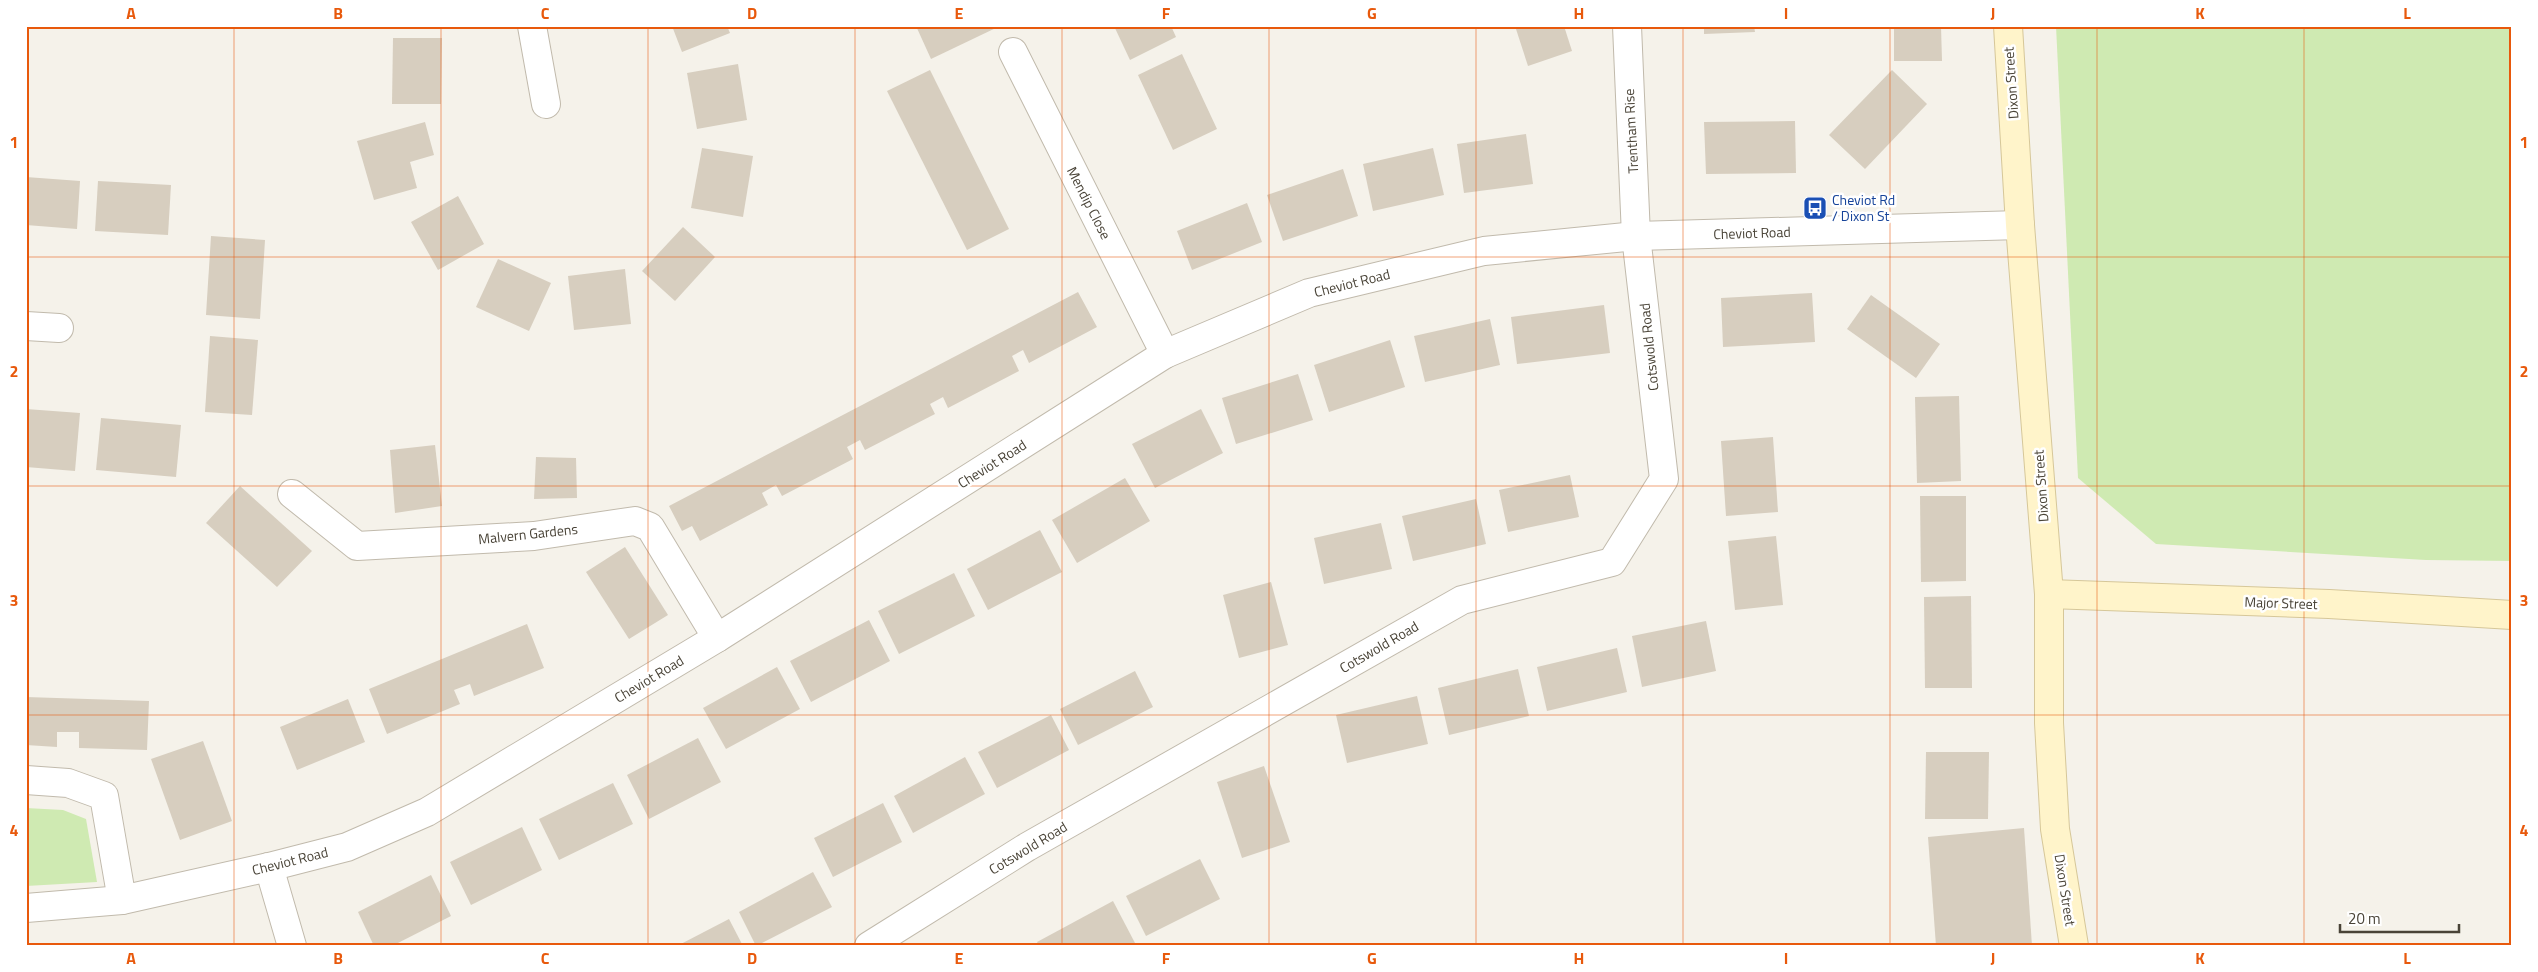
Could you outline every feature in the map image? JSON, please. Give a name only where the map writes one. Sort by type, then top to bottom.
[{"type":"street","points":[[532,26],[546,104]]},
{"type":"street","name":"Trentham Rise","points":[[1627,26],[1636,236]]},
{"type":"street","name":"Dixon Street","points":[[2008,26],[2020,224],[2049,594],[2049,724],[2055,829],[2074,946]]},
{"type":"street","name":"Mendip Close","points":[[1013,52],[1165,354]]},
{"type":"street","name":"Cheviot Road","points":[[26,908],[122,900],[269,867],[347,847],[427,812],[717,638],[1165,354],[1308,293],[1484,251],[1636,236],[2020,224]]},
{"type":"street","name":"Cotswold Road","points":[[869,946],[1027,847],[1462,600],[1612,562],[1664,479],[1636,236]]},
{"type":"street","points":[[26,326],[59,328]]},
{"type":"street","name":"Malvern Gardens","points":[[292,494],[357,546],[534,536],[635,521],[650,527],[717,638]]},
{"type":"street","name":"Major Street","points":[[2049,594],[2329,604],[2512,615]]},
{"type":"street","points":[[26,780],[68,783],[104,796],[122,900]]},
{"type":"street","points":[[269,867],[292,946]]},
{"type":"green space","points":[[2056,26],[2512,26],[2512,561],[2426,560],[2156,544],[2078,478]]},
{"type":"green space","points":[[26,808],[63,810],[86,819],[97,882],[26,886]]},
{"type":"building","points":[[672,26],[727,26],[730,33],[682,52]]},
{"type":"building","points":[[916,26],[1000,26],[931,59]]},
{"type":"building","points":[[1114,26],[1171,26],[1176,37],[1130,60]]},
{"type":"building","points":[[1515,26],[1564,26],[1572,51],[1528,66]]},
{"type":"building","points":[[1704,26],[1754,26],[1755,32],[1704,34]]},
{"type":"building","points":[[1894,26],[1941,26],[1942,61],[1894,61]]},
{"type":"building","points":[[393,38],[442,38],[441,104],[392,104]]},
{"type":"building","points":[[1182,54],[1217,129],[1173,150],[1138,75]]},
{"type":"building","points":[[738,64],[747,120],[697,129],[687,73]]},
{"type":"building","points":[[930,70],[1009,229],[967,250],[887,91]]},
{"type":"building","points":[[1892,70],[1927,104],[1865,169],[1829,135]]},
{"type":"building","points":[[1795,121],[1796,173],[1706,174],[1704,122]]},
{"type":"building","points":[[425,122],[434,155],[410,162],[417,188],[374,200],[357,141]]},
{"type":"building","points":[[1526,134],[1533,184],[1464,193],[1457,144]]},
{"type":"building","points":[[702,148],[753,156],[743,217],[691,208]]},
{"type":"building","points":[[1433,148],[1444,195],[1373,211],[1363,164]]},
{"type":"building","points":[[1343,169],[1358,216],[1283,241],[1267,195]]},
{"type":"building","points":[[26,177],[80,181],[77,229],[26,225]]},
{"type":"building","points":[[98,181],[171,185],[168,235],[95,231]]},
{"type":"building","points":[[458,196],[484,244],[438,270],[411,222]]},
{"type":"building","points":[[1247,203],[1262,242],[1192,270],[1177,231]]},
{"type":"building","points":[[683,227],[715,257],[675,301],[642,271]]},
{"type":"building","points":[[211,236],[265,240],[260,319],[206,315]]},
{"type":"building","points":[[498,259],[551,283],[529,331],[476,307]]},
{"type":"building","points":[[625,269],[631,324],[574,330],[568,276]]},
{"type":"building","points":[[1078,292],[1097,327],[1029,363],[1023,350],[1012,356],[1019,371],[948,408],[943,397],[930,404],[935,414],[865,450],[860,440],[847,447],[853,459],[782,496],[776,485],[762,493],[768,505],[700,541],[692,526],[682,531],[669,506]]},
{"type":"building","points":[[1812,293],[1815,342],[1723,347],[1721,298]]},
{"type":"building","points":[[1871,295],[1940,344],[1916,378],[1847,329]]},
{"type":"building","points":[[1604,305],[1610,353],[1517,364],[1511,317]]},
{"type":"building","points":[[1490,319],[1500,365],[1425,382],[1414,336]]},
{"type":"building","points":[[210,336],[258,340],[252,415],[205,412]]},
{"type":"building","points":[[1390,340],[1405,387],[1329,412],[1314,365]]},
{"type":"building","points":[[1298,374],[1313,420],[1236,444],[1222,398]]},
{"type":"building","points":[[1959,396],[1961,481],[1917,483],[1915,397]]},
{"type":"building","points":[[26,409],[80,413],[75,471],[26,467]]},
{"type":"building","points":[[1201,409],[1223,453],[1155,488],[1132,444]]},
{"type":"building","points":[[101,418],[181,425],[176,477],[96,470]]},
{"type":"building","points":[[1773,437],[1778,512],[1726,516],[1721,441]]},
{"type":"building","points":[[435,445],[442,506],[395,513],[390,450]]},
{"type":"building","points":[[536,457],[576,458],[577,498],[534,499]]},
{"type":"building","points":[[1570,475],[1579,517],[1508,532],[1499,490]]},
{"type":"building","points":[[1125,478],[1150,521],[1077,563],[1052,520]]},
{"type":"building","points":[[240,486],[312,551],[277,587],[206,523]]},
{"type":"building","points":[[1920,496],[1966,496],[1966,581],[1921,582]]},
{"type":"building","points":[[1476,499],[1486,544],[1413,561],[1402,516]]},
{"type":"building","points":[[1381,523],[1392,569],[1324,584],[1314,538]]},
{"type":"building","points":[[1040,530],[1062,572],[988,610],[967,569]]},
{"type":"building","points":[[1776,536],[1783,605],[1735,610],[1728,541]]},
{"type":"building","points":[[625,547],[668,615],[629,639],[586,572]]},
{"type":"building","points":[[954,573],[975,616],[899,654],[878,611]]},
{"type":"building","points":[[1271,582],[1288,645],[1239,658],[1223,595]]},
{"type":"building","points":[[1971,596],[1972,688],[1925,688],[1924,597]]},
{"type":"building","points":[[869,620],[890,661],[811,702],[790,661]]},
{"type":"building","points":[[1706,621],[1716,671],[1642,687],[1632,636]]},
{"type":"building","points":[[527,624],[544,668],[474,696],[470,684],[454,690],[460,704],[387,734],[369,689]]},
{"type":"building","points":[[1617,648],[1627,692],[1547,711],[1537,667]]},
{"type":"building","points":[[777,667],[800,709],[726,749],[703,708]]},
{"type":"building","points":[[1518,669],[1529,716],[1449,735],[1438,688]]},
{"type":"building","points":[[1135,671],[1153,707],[1078,745],[1060,709]]},
{"type":"building","points":[[1417,696],[1428,744],[1347,763],[1336,715]]},
{"type":"building","points":[[26,697],[149,701],[147,750],[79,748],[79,732],[57,732],[57,747],[26,745]]},
{"type":"building","points":[[348,699],[365,742],[297,770],[280,727]]},
{"type":"building","points":[[1051,715],[1069,750],[997,788],[978,752]]},
{"type":"building","points":[[698,738],[721,782],[649,819],[627,775]]},
{"type":"building","points":[[203,741],[232,821],[180,840],[151,759]]},
{"type":"building","points":[[1926,752],[1989,752],[1988,819],[1925,819]]},
{"type":"building","points":[[965,757],[985,794],[913,833],[894,796]]},
{"type":"building","points":[[1264,766],[1290,842],[1242,858],[1217,782]]},
{"type":"building","points":[[613,783],[633,824],[559,860],[539,819]]},
{"type":"building","points":[[883,803],[902,842],[833,877],[814,838]]},
{"type":"building","points":[[522,827],[542,870],[471,905],[450,862]]},
{"type":"building","points":[[2024,828],[2032,946],[1936,946],[1928,837]]},
{"type":"building","points":[[1200,859],[1220,899],[1146,936],[1126,896]]},
{"type":"building","points":[[813,872],[832,907],[756,946],[739,912]]},
{"type":"building","points":[[431,875],[451,916],[392,946],[374,946],[358,912]]},
{"type":"building","points":[[1113,901],[1135,943],[1130,946],[1039,946],[1037,942]]},
{"type":"building","points":[[729,919],[743,946],[677,946]]},
{"type":"place","name":"Cheviot Rd / Dixon St","points":[[1815,208]]}]
